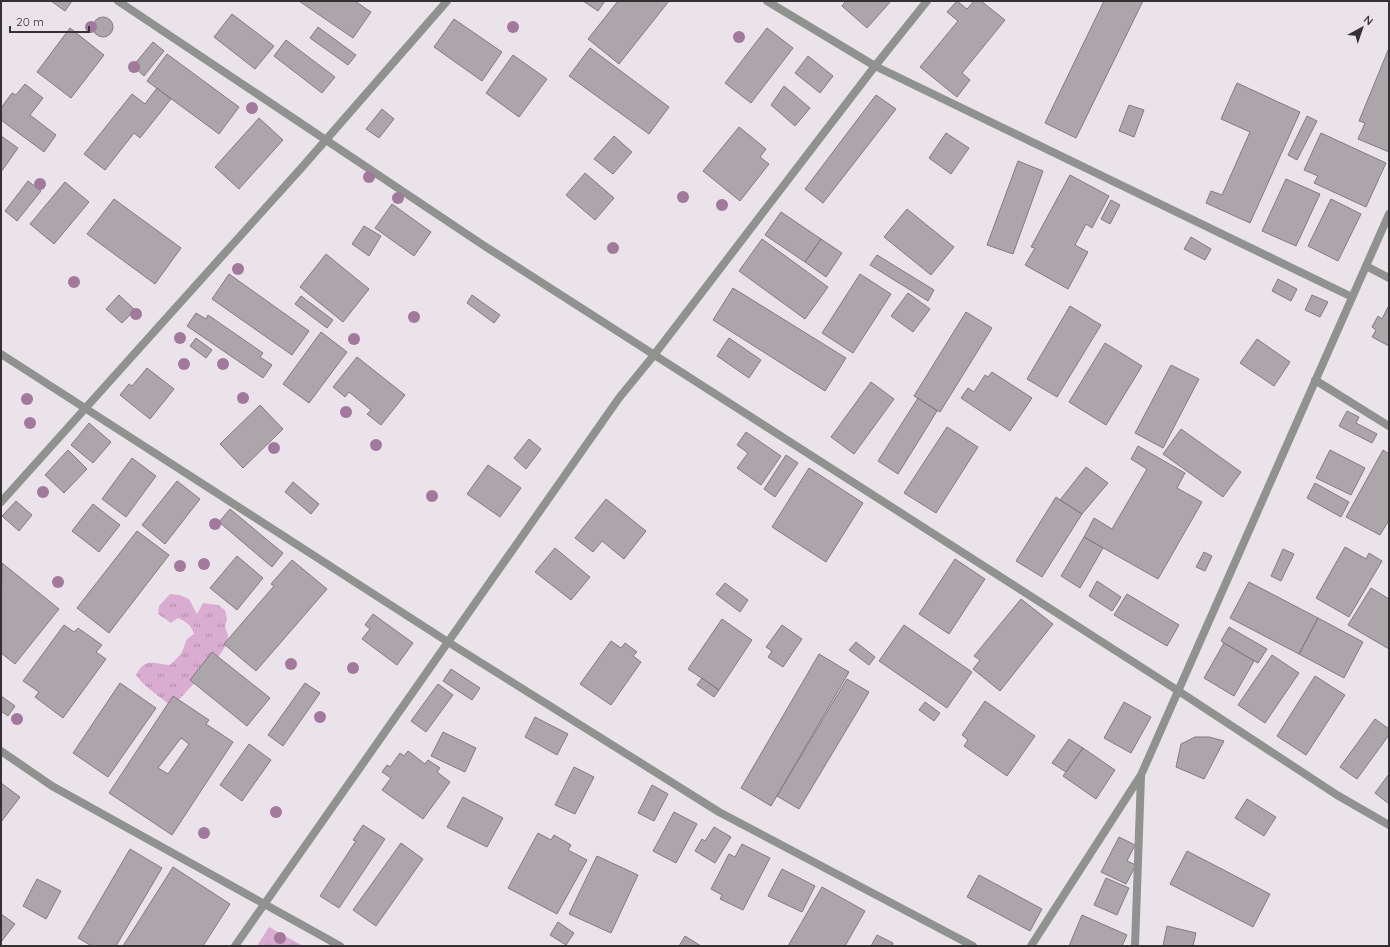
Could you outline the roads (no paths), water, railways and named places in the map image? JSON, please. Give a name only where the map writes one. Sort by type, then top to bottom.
[{"type":"street","points":[[118,1],[483,245],[1177,690],[1337,795],[1389,825]]},
{"type":"street","points":[[1,502],[326,140],[447,1]]},
{"type":"street","points":[[767,1],[875,66],[1352,297]]},
{"type":"street","points":[[235,946],[619,398],[654,355],[875,66],[927,1]]},
{"type":"street","points":[[1031,946],[1141,775],[1158,738],[1177,690],[1389,214]]},
{"type":"street","points":[[1366,266],[1389,278]]},
{"type":"street","points":[[1,354],[448,642],[720,812],[973,946]]},
{"type":"street","points":[[1315,380],[1389,426]]},
{"type":"street","points":[[1,751],[52,786],[340,946]]},
{"type":"street","points":[[1135,946],[1141,775]]}]
